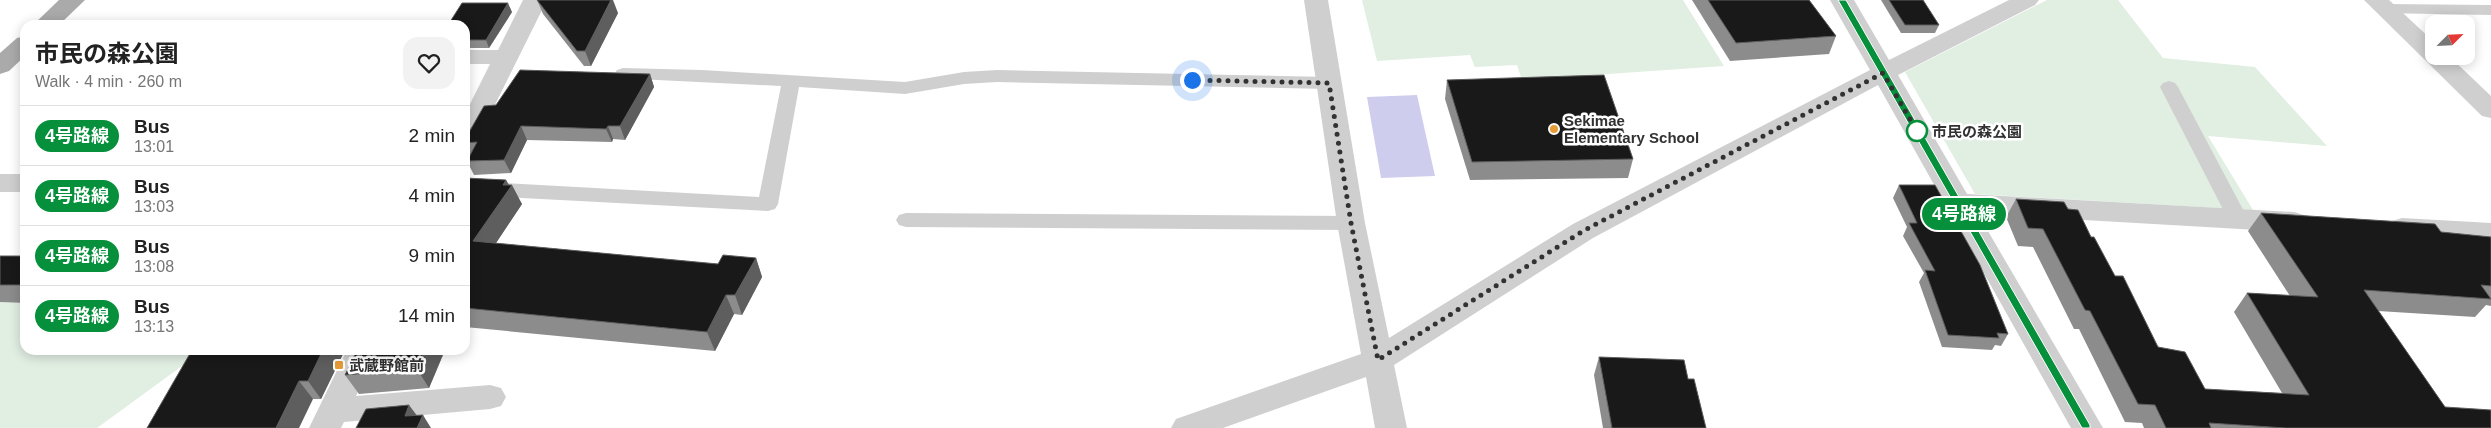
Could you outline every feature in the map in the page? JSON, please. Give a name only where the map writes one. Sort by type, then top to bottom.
[{"type":"main road","points":[[51,20],[73,0]]},
{"type":"street","points":[[470,130],[507,67],[535,0]]},
{"type":"street","points":[[1316,0],[1351,223],[1391,428]]},
{"type":"street","points":[[1842,0],[2086,428]]},
{"type":"street","points":[[1187,428],[1378,360],[1583,231],[1883,73],[2027,0]]},
{"type":"street","points":[[2381,5],[2425,47]]},
{"type":"street","points":[[470,58],[507,67]]},
{"type":"street","points":[[2444,65],[2489,106]]},
{"type":"street","points":[[0,183],[20,183]]},
{"type":"street","points":[[1958,203],[2316,223]]},
{"type":"street","points":[[2374,226],[2491,233]]},
{"type":"street","points":[[329,419],[360,355]]},
{"type":"street","points":[[329,419],[490,397]]},
{"type":"lane","points":[[2381,5],[2491,10]]},
{"type":"lane","points":[[603,74],[702,76],[905,88],[964,78],[997,76],[1329,83]]},
{"type":"lane","points":[[470,188],[768,204],[791,81]]},
{"type":"lane","points":[[2169,87],[2238,219]]},
{"type":"lane","points":[[906,220],[1351,223]]},
{"type":"shaded area","points":[[1362,0],[1683,0],[1724,66],[1522,80],[1517,65],[1475,67],[1470,55],[1377,61]]},
{"type":"shaded area","points":[[2047,0],[2118,0],[2163,58],[2255,67],[2327,146],[2208,136],[2253,210],[1975,194],[1905,72]]},
{"type":"shaded area","points":[[0,302],[20,303],[20,355],[197,355],[97,428],[0,428]]},
{"type":"water","points":[[1417,95],[1435,176],[1381,178],[1367,97]]},
{"type":"building","points":[[537,0],[611,0],[585,51],[577,51]]},
{"type":"building","points":[[1708,0],[1809,0],[1836,36],[1736,43]]},
{"type":"building","points":[[1889,0],[1923,0],[1939,25],[1905,25]]},
{"type":"building","points":[[462,3],[508,3],[486,40],[470,40],[470,20],[451,20]]},
{"type":"building","points":[[520,70],[650,74],[620,126],[608,126],[606,129],[521,126],[504,160],[470,161],[470,155],[477,142],[470,143],[470,130],[484,106],[496,105]]},
{"type":"building","points":[[1604,75],[1633,159],[1472,162],[1447,80]]},
{"type":"building","points":[[470,178],[506,180],[503,185],[512,185],[473,241],[718,264],[723,255],[756,258],[735,295],[726,295],[707,332],[470,308]]},
{"type":"building","points":[[1899,185],[1935,185],[1980,265],[2008,334],[1997,333],[1999,338],[1948,335],[1925,270],[1935,271],[1909,223],[1917,223]]},
{"type":"building","points":[[2016,199],[2064,202],[2068,209],[2078,210],[2091,237],[2094,237],[2115,276],[2123,276],[2158,347],[2185,352],[2205,389],[2309,395],[2247,293],[2318,297],[2261,213],[2435,224],[2441,232],[2491,237],[2491,286],[2481,285],[2491,299],[2364,290],[2445,407],[2491,410],[2491,428],[2286,428],[2209,423],[2211,428],[2166,428],[2155,405],[2138,404],[2090,311],[2085,310],[2043,229],[2028,228]]},
{"type":"building","points":[[0,256],[20,256],[20,285],[0,285]]},
{"type":"building","points":[[189,355],[321,355],[308,381],[299,381],[276,428],[147,428]]},
{"type":"building","points":[[355,355],[423,355],[417,369],[345,375]]},
{"type":"building","points":[[1599,357],[1684,360],[1688,379],[1694,379],[1706,428],[1612,428]]},
{"type":"building","points":[[409,405],[405,416],[423,415],[417,428],[356,428],[366,409]]},
{"type":"bus line","name":"4号路線","points":[[1842,0],[2086,428]]},
{"type":"place","name":"Sekimae Elementary School","points":[[1554,129]]},
{"type":"place","name":"市民の森公園","points":[[1917,131]]},
{"type":"place","name":"武蔵野館前","points":[[339,365]]},
{"type":"route","points":[[1192,80],[1329,83],[1351,223],[1378,360],[1583,231],[1883,73],[1921,138],[1917,131]]}]
